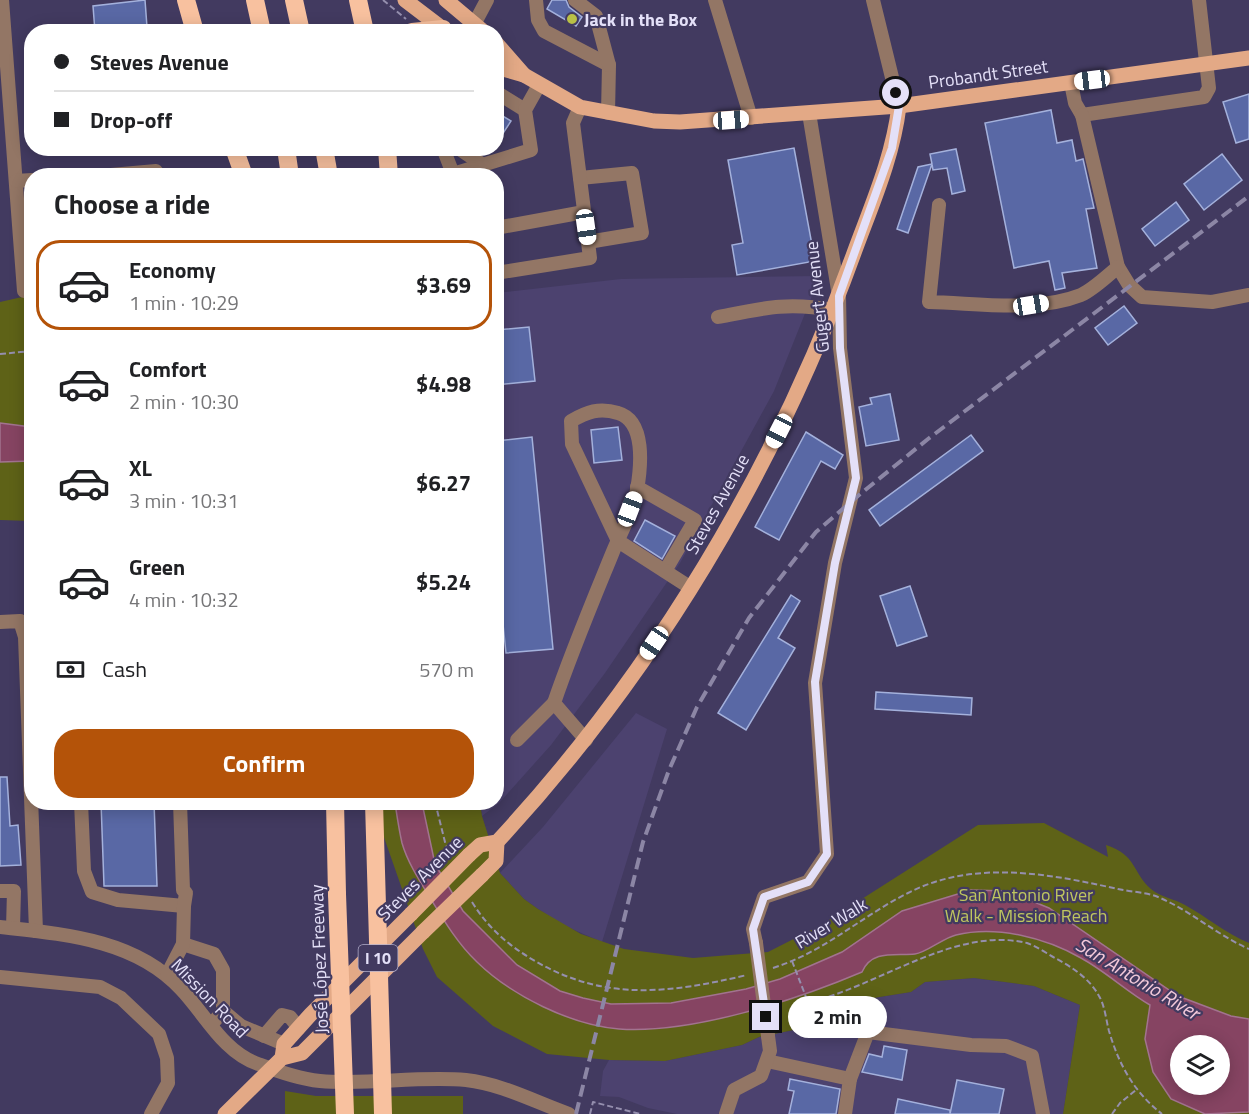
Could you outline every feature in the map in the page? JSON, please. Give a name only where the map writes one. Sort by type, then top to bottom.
[{"type":"highway","points":[[186,0],[193,24]]},
{"type":"highway","points":[[255,0],[260,24]]},
{"type":"highway","points":[[294,0],[299,24]]},
{"type":"highway","points":[[358,0],[363,24]]},
{"type":"highway","name":"José López Freeway","points":[[335,810],[345,1114]]},
{"type":"highway","name":"I 10","points":[[374,810],[382,1114]]},
{"type":"main road","points":[[405,0],[437,24]]},
{"type":"main road","points":[[446,0],[471,24]]},
{"type":"main road","name":"Probandt Street","points":[[504,52],[524,75],[580,107],[654,121],[751,118],[899,106],[1249,58]]},
{"type":"main road","name":"Probandt Street","points":[[504,69],[524,75]]},
{"type":"main road","name":"Steves Avenue","points":[[280,1057],[302,1053],[496,861],[497,842],[586,740],[691,588],[750,488],[788,412],[836,303],[892,148],[899,106]]},
{"type":"main road","name":"Steves Avenue","points":[[225,1114],[280,1057],[299,1028],[469,855],[480,845],[497,842]]},
{"type":"street","points":[[2,0],[7,148],[16,181],[24,291]]},
{"type":"street","points":[[478,24],[487,0]]},
{"type":"street","points":[[536,0],[538,20],[544,31],[609,65]]},
{"type":"street","points":[[575,0],[596,16],[609,65],[608,113]]},
{"type":"street","points":[[715,0],[751,118]]},
{"type":"street","points":[[873,0],[899,106]]},
{"type":"street","points":[[1082,115],[1204,97],[1209,88],[1199,0]]},
{"type":"street","points":[[1071,83],[1075,103],[1082,115],[1118,267],[1129,285],[1142,297],[1212,302],[1249,295]]},
{"type":"street","points":[[473,168],[531,150],[525,110],[539,85]]},
{"type":"street","points":[[504,97],[525,110]]},
{"type":"street","points":[[504,272],[590,258],[573,123],[580,107]]},
{"type":"street","name":"Gugert Avenue","points":[[766,1061],[770,1051],[753,929],[764,897],[808,882],[827,854],[815,682],[835,563],[856,478],[836,303],[809,113]]},
{"type":"street","points":[[470,156],[483,165]]},
{"type":"street","points":[[580,178],[632,173],[642,233],[588,242]]},
{"type":"street","points":[[16,181],[24,180]]},
{"type":"street","points":[[939,205],[929,302],[1031,305],[1064,300],[1083,294],[1118,267]]},
{"type":"street","points":[[504,227],[584,212]]},
{"type":"street","points":[[718,316],[778,305],[836,303]]},
{"type":"street","points":[[517,740],[554,703],[618,541],[637,487],[641,462],[634,425],[623,414],[602,408],[571,421],[572,444],[618,541],[691,588]]},
{"type":"street","points":[[637,487],[696,520],[665,571]]},
{"type":"street","points":[[0,622],[20,621],[24,634]]},
{"type":"street","points":[[554,703],[586,740]]},
{"type":"street","points":[[31,810],[36,931]]},
{"type":"street","points":[[81,810],[84,871],[92,892],[118,900],[184,906]]},
{"type":"street","points":[[167,975],[183,944],[180,810]]},
{"type":"street","points":[[0,891],[14,891],[6,927]]},
{"type":"street","name":"Mission Road","points":[[6,927],[121,949],[152,964],[167,975],[244,1058],[280,1057],[322,1081],[448,1079],[484,1083],[569,1114]]},
{"type":"street","points":[[183,944],[214,954],[220,962],[224,978],[223,1011],[211,1025]]},
{"type":"street","points":[[0,977],[100,987],[129,1005],[159,1034],[167,1058],[168,1083],[151,1114]]},
{"type":"street","points":[[223,1011],[241,1026],[264,1036],[280,1057]]},
{"type":"street","points":[[264,1036],[282,1015],[290,1017],[299,1028]]},
{"type":"street","points":[[845,1114],[850,1078],[868,1032],[971,1046],[1006,1046],[1032,1056],[1043,1114]]},
{"type":"street","points":[[726,1114],[734,1090],[761,1076],[766,1061],[850,1078]]},
{"type":"path","points":[[0,354],[24,352]]},
{"type":"path","points":[[437,810],[442,839],[454,867]]},
{"type":"path","name":"River Walk","points":[[772,968],[792,962],[831,942],[910,892],[944,880],[1011,872],[1036,873],[1155,895],[1191,913],[1230,941],[1249,949]]},
{"type":"path","points":[[469,895],[490,926],[517,950],[568,978],[594,987],[618,991],[683,988],[752,974]]},
{"type":"path","points":[[792,962],[806,998],[814,1001],[968,944],[1011,941],[1029,944],[1063,962],[1086,979],[1100,998],[1119,1060],[1136,1090],[1162,1114]]},
{"type":"path","points":[[1112,1114],[1120,1103],[1136,1090]]},
{"type":"path","points":[[590,1114],[593,1102],[640,1114]]},
{"type":"shaded area","points":[[820,276],[774,391],[680,563],[605,673],[551,745],[504,797],[504,292],[621,279]]},
{"type":"shaded area","points":[[636,713],[667,729],[602,942],[563,925],[538,909],[524,899],[500,873],[543,827]]},
{"type":"shaded area","points":[[481,810],[490,810],[482,816]]},
{"type":"shaded area","points":[[974,978],[1034,986],[1080,1005],[1063,1114],[677,1114],[648,1108],[619,1097],[600,1096],[603,1071],[609,1060],[665,1061],[742,1045],[759,1037],[847,1019],[861,1000],[911,992],[925,982]]},
{"type":"green space","points":[[24,297],[24,521],[0,520],[0,302]]},
{"type":"green space","name":"San Antonio River Walk - Mission Reach","points":[[374,810],[481,810],[500,873],[524,899],[538,909],[581,934],[624,949],[693,958],[768,952],[821,925],[978,825],[1044,823],[1108,857],[1106,845],[1116,849],[1129,859],[1155,892],[1185,905],[1232,935],[1249,943],[1249,1114],[1063,1114],[1080,1005],[1034,986],[974,978],[925,982],[911,992],[861,1000],[847,1019],[759,1037],[742,1045],[665,1061],[609,1060],[547,1054],[493,1026],[437,977],[423,949]]},
{"type":"green space","points":[[285,1091],[316,1096],[463,1096],[463,1114],[285,1114]]},
{"type":"water","points":[[0,423],[24,426],[24,461],[0,462]]},
{"type":"water","name":"San Antonio River","points":[[396,810],[423,810],[435,864],[463,911],[517,965],[560,991],[611,1004],[671,1003],[746,989],[780,979],[842,952],[902,911],[971,890],[1007,891],[1049,908],[1178,996],[1231,1016],[1249,1019],[1249,1112],[1205,1114],[1171,1099],[1153,1072],[1145,1039],[1150,1005],[1090,963],[1067,951],[1021,935],[972,932],[956,935],[919,953],[878,957],[866,965],[862,972],[836,983],[775,1004],[711,1021],[648,1029],[619,1029],[581,1022],[525,997],[477,962],[445,922],[421,884],[404,850]]},
{"type":"building","points":[[145,0],[147,24],[94,24],[93,6]]},
{"type":"building","name":"Jack in the Box","points":[[552,0],[566,0],[569,7],[582,17],[576,26],[547,9]]},
{"type":"building","points":[[1249,94],[1249,139],[1236,143],[1223,102]]},
{"type":"building","points":[[1051,110],[1057,143],[1072,140],[1076,161],[1083,159],[1094,208],[1086,209],[1097,268],[1062,273],[1065,288],[1055,290],[1049,261],[1014,268],[985,123]]},
{"type":"building","points":[[504,117],[511,121],[504,132]]},
{"type":"building","points":[[794,148],[815,261],[737,275],[732,245],[743,243],[728,160]]},
{"type":"building","points":[[956,149],[965,191],[952,194],[947,168],[933,170],[930,154]]},
{"type":"building","points":[[1222,154],[1242,180],[1204,210],[1184,184]]},
{"type":"building","points":[[932,164],[908,233],[897,229],[918,167]]},
{"type":"building","points":[[1176,202],[1189,220],[1155,246],[1142,229]]},
{"type":"building","points":[[1124,306],[1137,323],[1108,345],[1095,328]]},
{"type":"building","points":[[529,327],[535,381],[504,384],[504,329]]},
{"type":"building","points":[[890,394],[899,440],[866,446],[859,407],[872,404],[870,398]]},
{"type":"building","points":[[618,427],[622,460],[594,463],[591,430]]},
{"type":"building","points":[[806,432],[843,455],[835,469],[821,461],[779,540],[755,527]]},
{"type":"building","points":[[971,435],[983,451],[880,526],[869,510]]},
{"type":"building","points":[[532,437],[553,649],[506,653],[504,634],[504,440]]},
{"type":"building","points":[[645,520],[675,536],[662,559],[634,541]]},
{"type":"building","points":[[910,586],[927,636],[897,646],[880,596]]},
{"type":"building","points":[[791,595],[800,601],[778,638],[795,648],[746,730],[718,713]]},
{"type":"building","points":[[876,692],[972,698],[971,715],[875,709]]},
{"type":"building","points":[[0,777],[7,777],[10,826],[18,825],[21,865],[0,866]]},
{"type":"building","points":[[101,810],[154,810],[157,886],[104,886]]},
{"type":"building","points":[[884,1046],[907,1050],[902,1080],[862,1072],[869,1054],[882,1057]]},
{"type":"building","points":[[790,1079],[840,1089],[836,1114],[789,1114],[794,1091],[788,1090]]},
{"type":"building","points":[[957,1080],[1004,1089],[999,1114],[950,1114]]},
{"type":"building","points":[[898,1099],[950,1110],[950,1114],[895,1114]]},
{"type":"railway","points":[[576,1114],[643,842],[669,770],[697,707],[749,618],[816,532],[859,495],[928,439],[1249,196]]},
{"type":"place","name":"Jack in the Box","points":[[572,19]]},
{"type":"route","points":[[766,1017],[760,963],[753,929],[764,897],[808,882],[827,854],[815,682],[835,563],[856,478],[840,348],[839,296],[892,148],[899,106],[896,93]]}]
